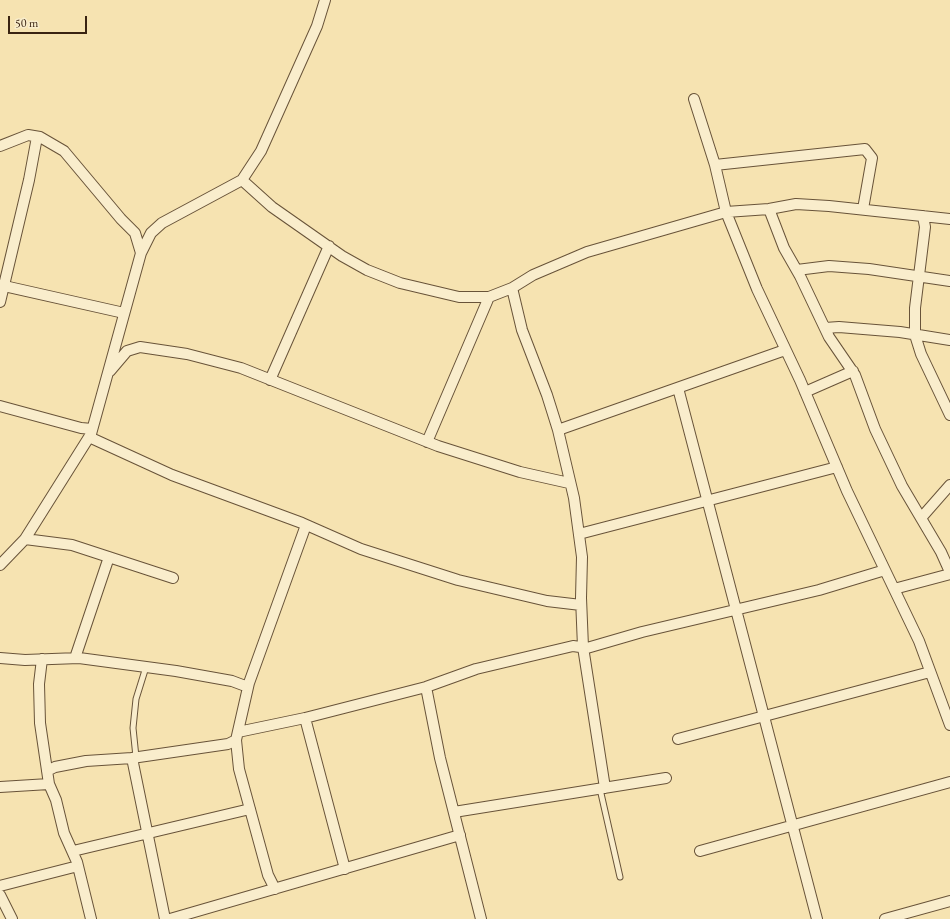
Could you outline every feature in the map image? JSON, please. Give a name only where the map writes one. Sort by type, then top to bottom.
[{"type":"street","points":[[0,565],[25,539],[90,433],[108,374],[141,253],[151,233],[162,223],[242,180],[261,151],[318,26],[325,0]]},
{"type":"street","points":[[694,99],[715,166],[726,212],[757,290],[918,641],[950,725]]},
{"type":"street","points":[[0,146],[28,136],[37,137],[64,151],[121,219],[135,233],[141,253]]},
{"type":"street","points":[[0,302],[2,285],[11,262],[37,137]]},
{"type":"street","points":[[715,166],[865,149],[872,158],[863,209]]},
{"type":"street","points":[[242,180],[272,207],[367,270],[400,283],[459,297],[489,297],[512,288],[533,275],[587,252],[726,212],[769,209],[796,204],[863,209],[950,219]]},
{"type":"street","points":[[769,209],[784,248],[797,270],[825,328],[853,371],[875,429],[902,486],[948,562],[950,573],[894,589]]},
{"type":"street","points":[[923,216],[925,228],[915,308],[915,335],[921,354],[950,415]]},
{"type":"street","points":[[270,380],[329,246]]},
{"type":"street","points":[[797,270],[829,266],[950,281]]},
{"type":"street","points":[[2,285],[124,313]]},
{"type":"street","points":[[512,288],[522,330],[547,394],[558,430],[569,483],[574,498],[582,557],[581,605],[583,647],[602,788]]},
{"type":"street","points":[[427,442],[489,297]]},
{"type":"street","points":[[825,328],[839,326],[950,340]]},
{"type":"street","points":[[108,374],[127,351],[140,347],[187,354],[241,368],[427,442],[520,472],[569,483]]},
{"type":"street","points":[[558,430],[785,350]]},
{"type":"street","points":[[805,392],[853,371]]},
{"type":"street","points":[[678,388],[762,716],[817,919]]},
{"type":"street","points":[[0,406],[81,428],[172,475],[306,525],[361,549],[424,570],[547,601],[581,605]]},
{"type":"street","points":[[579,534],[837,467]]},
{"type":"street","points":[[921,518],[950,485]]},
{"type":"street","points":[[275,889],[268,874],[239,769],[237,736],[248,686],[306,525]]},
{"type":"street","points":[[25,539],[72,545],[173,578]]},
{"type":"street","points":[[75,658],[109,557]]},
{"type":"street","points":[[48,771],[55,767],[86,761],[134,758],[228,744],[237,736],[426,687],[476,669],[573,646],[587,648],[642,632],[819,590],[885,570]]},
{"type":"street","points":[[0,658],[75,658],[211,677],[248,686]]},
{"type":"street","points":[[42,659],[39,684],[40,723],[49,784],[56,800],[64,834],[73,851],[78,866],[91,919]]},
{"type":"street","points":[[678,739],[930,672]]},
{"type":"street","points":[[426,687],[440,758],[481,919]]},
{"type":"street","points":[[305,718],[345,869]]},
{"type":"street","points":[[134,758],[165,919]]},
{"type":"street","points":[[454,812],[666,778]]},
{"type":"street","points":[[700,851],[950,782]]},
{"type":"street","points":[[0,787],[49,784]]},
{"type":"street","points":[[73,851],[250,809]]},
{"type":"street","points":[[170,919],[460,835]]},
{"type":"street","points":[[0,886],[78,866]]},
{"type":"street","points":[[0,895],[12,919]]},
{"type":"street","points":[[885,919],[950,901]]},
{"type":"lane","points":[[134,758],[133,728],[136,699],[146,667]]},
{"type":"lane","points":[[602,788],[620,877]]}]
